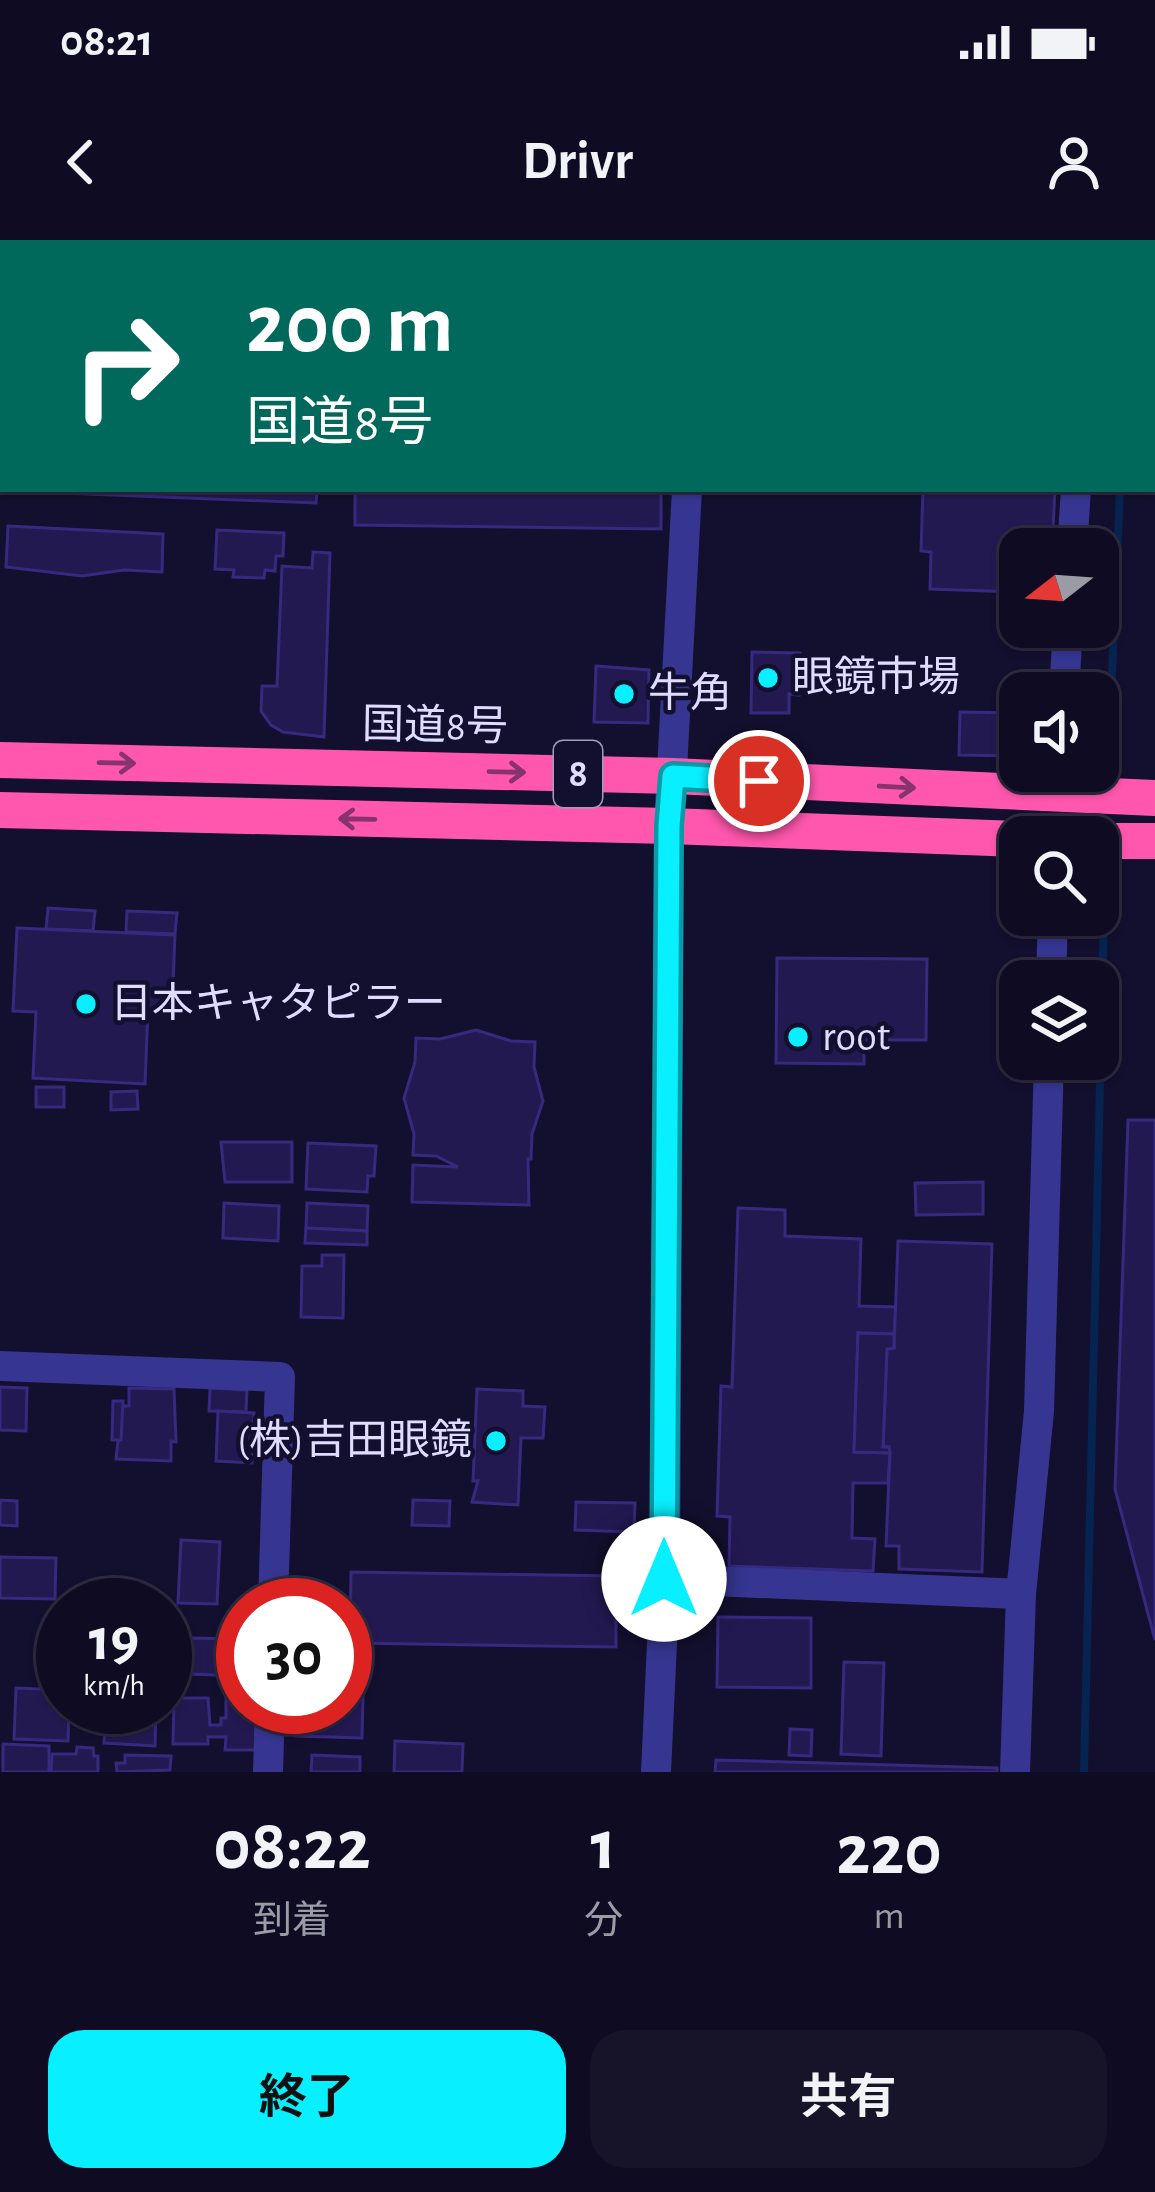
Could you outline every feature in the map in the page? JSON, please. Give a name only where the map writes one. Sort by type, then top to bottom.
[{"type":"highway","name":"国道8号","points":[[0,760],[999,782]]},
{"type":"highway","name":"国道8号","points":[[1117,792],[1155,798]]},
{"type":"highway","name":"8","points":[[0,810],[999,838]]},
{"type":"highway","points":[[1119,841],[1155,841]]},
{"type":"street","points":[[656,1772],[664,1579],[669,826],[687,492]]},
{"type":"street","points":[[1073,528],[1076,492]]},
{"type":"street","points":[[1016,1772],[1021,1594],[1039,1411],[1048,1080]]},
{"type":"street","points":[[0,1366],[280,1377],[274,1578]]},
{"type":"street","points":[[664,1579],[1021,1594]]},
{"type":"street","points":[[268,1772],[269,1734]]},
{"type":"building","points":[[63,492],[317,492],[316,503]]},
{"type":"building","points":[[355,492],[661,492],[661,529],[355,525]]},
{"type":"building","points":[[923,492],[1055,492],[1053,528],[999,528],[999,591],[930,589],[931,552],[921,551]]},
{"type":"building","points":[[8,526],[163,534],[162,572],[124,570],[82,576],[6,567]]},
{"type":"building","points":[[217,530],[284,533],[283,556],[276,556],[275,571],[265,570],[264,578],[233,577],[234,570],[215,569]]},
{"type":"building","points":[[313,552],[330,553],[324,737],[283,732],[261,711],[262,686],[277,686],[282,566],[312,568]]},
{"type":"building","points":[[752,652],[800,653],[799,695],[789,694],[789,713],[751,713]]},
{"type":"building","points":[[596,666],[649,670],[648,723],[594,722]]},
{"type":"building","points":[[960,712],[999,713],[999,756],[959,755]]},
{"type":"building","points":[[48,908],[95,911],[93,931],[46,929]]},
{"type":"building","points":[[127,911],[177,913],[175,934],[126,932]]},
{"type":"building","points":[[17,928],[175,935],[172,1010],[148,1009],[145,1084],[33,1078],[36,1012],[13,1011]]},
{"type":"building","points":[[777,958],[927,959],[926,1040],[864,1040],[864,1064],[776,1063]]},
{"type":"building","points":[[476,1030],[511,1041],[535,1042],[534,1067],[543,1101],[528,1159],[529,1205],[412,1202],[413,1165],[458,1167],[436,1156],[413,1155],[414,1134],[404,1098],[415,1062],[416,1038],[440,1039]]},
{"type":"building","points":[[36,1087],[64,1087],[64,1107],[36,1107]]},
{"type":"building","points":[[137,1091],[138,1109],[111,1110],[111,1092]]},
{"type":"building","points":[[1128,1120],[1155,1120],[1155,1640],[1115,1489]]},
{"type":"building","points":[[221,1142],[292,1142],[292,1182],[225,1182]]},
{"type":"building","points":[[308,1143],[376,1146],[374,1176],[368,1176],[367,1192],[306,1189]]},
{"type":"building","points":[[983,1182],[983,1214],[916,1215],[915,1183]]},
{"type":"building","points":[[224,1203],[279,1206],[278,1241],[223,1238]]},
{"type":"building","points":[[307,1203],[368,1206],[367,1231],[306,1228]]},
{"type":"building","points":[[738,1208],[785,1210],[785,1236],[861,1239],[859,1306],[896,1307],[894,1334],[858,1333],[854,1452],[890,1453],[888,1483],[853,1483],[852,1538],[875,1539],[873,1571],[729,1566],[730,1517],[717,1516],[721,1386],[732,1387]]},
{"type":"building","points":[[306,1228],[367,1231],[367,1245],[305,1243]]},
{"type":"building","points":[[898,1241],[992,1244],[982,1572],[899,1569],[899,1546],[886,1546],[890,1453],[889,1447],[883,1447],[887,1349],[894,1348]]},
{"type":"building","points":[[322,1255],[344,1255],[343,1318],[301,1317],[302,1266],[322,1266]]},
{"type":"building","points":[[858,1333],[894,1334],[894,1348],[887,1349],[883,1447],[889,1447],[890,1453],[854,1452]]},
{"type":"building","points":[[0,1387],[27,1388],[26,1431],[0,1430]]},
{"type":"building","points":[[129,1388],[174,1389],[176,1442],[171,1441],[171,1461],[116,1459],[122,1406],[129,1406]]},
{"type":"building","points":[[210,1388],[247,1390],[246,1412],[209,1411]]},
{"type":"building","points":[[477,1389],[523,1391],[523,1406],[545,1407],[543,1438],[521,1438],[518,1505],[472,1502],[478,1481],[473,1481]]},
{"type":"building","points":[[113,1401],[123,1401],[121,1440],[112,1440]]},
{"type":"building","points":[[218,1411],[254,1413],[253,1428],[259,1428],[258,1440],[253,1439],[252,1463],[216,1461]]},
{"type":"building","points":[[0,1500],[17,1501],[17,1526],[0,1525]]},
{"type":"building","points":[[413,1500],[450,1501],[449,1526],[412,1525]]},
{"type":"building","points":[[576,1502],[635,1503],[634,1532],[575,1530]]},
{"type":"building","points":[[181,1540],[220,1542],[216,1604],[192,1603],[192,1578],[179,1578]]},
{"type":"building","points":[[0,1557],[56,1558],[56,1578],[36,1578],[36,1599],[0,1598]]},
{"type":"building","points":[[351,1572],[616,1576],[616,1647],[372,1643],[372,1578],[351,1578]]},
{"type":"building","points":[[718,1617],[811,1618],[811,1688],[717,1687]]},
{"type":"building","points":[[192,1638],[216,1638],[216,1675],[192,1674]]},
{"type":"building","points":[[844,1662],[884,1663],[881,1756],[841,1754]]},
{"type":"building","points":[[16,1688],[36,1689],[36,1734],[68,1734],[68,1741],[14,1739]]},
{"type":"building","points":[[192,1698],[208,1698],[210,1725],[216,1725],[216,1734],[256,1734],[256,1750],[225,1750],[226,1737],[208,1737],[208,1744],[173,1744],[173,1734],[192,1734]]},
{"type":"building","points":[[790,1729],[812,1730],[811,1756],[789,1755]]},
{"type":"building","points":[[104,1734],[155,1734],[155,1746],[104,1743]]},
{"type":"building","points":[[296,1734],[362,1734],[362,1738]]},
{"type":"building","points":[[395,1741],[463,1744],[462,1772],[394,1772]]},
{"type":"building","points":[[3,1744],[49,1746],[49,1772],[3,1772]]},
{"type":"building","points":[[77,1747],[93,1748],[98,1772],[51,1772],[52,1754],[76,1754]]},
{"type":"building","points":[[125,1755],[171,1756],[170,1770],[117,1772],[116,1763],[125,1763]]},
{"type":"building","points":[[312,1755],[360,1757],[360,1772],[311,1772]]},
{"type":"building","points":[[716,1760],[997,1768],[997,1772],[715,1772]]},
{"type":"waterway","points":[[1112,672],[1120,492]]},
{"type":"waterway","points":[[1084,1772],[1103,936]]},
{"type":"place","name":"眼鏡市場","points":[[768,678]]},
{"type":"place","name":"牛角","points":[[624,694]]},
{"type":"place","name":"日本キャタピラー","points":[[86,1004]]},
{"type":"place","name":"root","points":[[798,1037]]},
{"type":"place","name":"(株)吉田眼鏡","points":[[496,1441]]},
{"type":"route","points":[[664,1579],[673,776],[759,781]]}]
